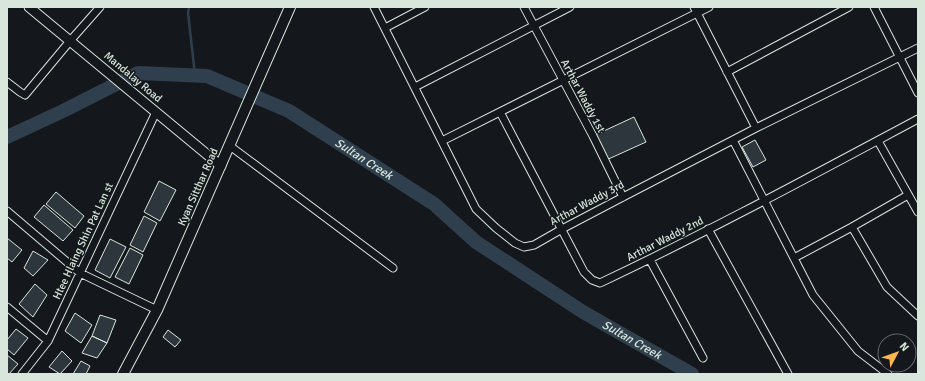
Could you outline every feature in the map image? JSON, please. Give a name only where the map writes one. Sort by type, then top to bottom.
[{"type":"main road","name":"Kyan Sitthar Road","points":[[123,374],[157,310],[290,7]]},
{"type":"street","name":"Mandalay Road","points":[[29,7],[221,166]]},
{"type":"street","points":[[7,82],[25,95],[100,7]]},
{"type":"street","name":"Arthar Waddy 3rd","points":[[374,7],[476,208],[496,228],[515,243],[524,247],[534,245],[756,128],[918,48]]},
{"type":"street","points":[[384,28],[425,7]]},
{"type":"street","name":"Arthar Waddy 1st","points":[[524,7],[593,136],[623,197]]},
{"type":"street","points":[[415,87],[570,7]]},
{"type":"street","points":[[442,141],[696,10],[709,7]]},
{"type":"street","points":[[727,72],[849,7]]},
{"type":"street","points":[[874,7],[918,93]]},
{"type":"street","points":[[696,10],[756,128]]},
{"type":"street","name":"Htee Hlaing Shin Pat Lan st","points":[[22,374],[48,341],[156,112]]},
{"type":"street","name":"Arthar Waddy 2nd","points":[[500,112],[584,272],[592,280],[600,283],[650,260],[918,120]]},
{"type":"street","points":[[733,140],[813,295],[858,350],[888,374]]},
{"type":"street","points":[[878,141],[918,212]]},
{"type":"street","points":[[230,146],[393,268]]},
{"type":"street","points":[[794,258],[908,195]]},
{"type":"street","points":[[7,211],[80,273],[157,310]]},
{"type":"street","points":[[852,227],[887,287],[918,316]]},
{"type":"street","points":[[708,229],[788,374]]},
{"type":"street","points":[[650,260],[703,358]]},
{"type":"street","points":[[7,307],[48,341]]},
{"type":"building","points":[[634,117],[646,142],[604,161],[593,136]]},
{"type":"building","points":[[755,140],[766,160],[753,167],[742,147]]},
{"type":"building","points":[[159,181],[176,190],[160,221],[144,212]]},
{"type":"building","points":[[56,192],[84,216],[75,228],[46,204]]},
{"type":"building","points":[[44,205],[73,230],[63,241],[34,217]]},
{"type":"building","points":[[144,216],[157,223],[143,252],[130,245]]},
{"type":"building","points":[[7,238],[22,250],[12,262],[7,258]]},
{"type":"building","points":[[110,239],[126,247],[110,278],[95,270]]},
{"type":"building","points":[[130,248],[143,255],[129,284],[115,277]]},
{"type":"building","points":[[33,251],[48,260],[33,276],[24,268]]},
{"type":"building","points":[[35,284],[47,295],[33,317],[19,304]]},
{"type":"building","points":[[75,313],[92,325],[81,343],[65,331]]},
{"type":"building","points":[[100,315],[116,320],[107,343],[92,336]]},
{"type":"building","points":[[16,329],[28,338],[14,355],[7,349],[7,340]]},
{"type":"building","points":[[168,330],[181,340],[175,347],[163,337]]},
{"type":"building","points":[[92,336],[107,343],[97,358],[82,353]]},
{"type":"building","points":[[62,351],[72,361],[60,374],[49,367]]},
{"type":"building","points":[[7,355],[18,364],[9,374],[7,374]]},
{"type":"building","points":[[81,361],[90,366],[86,374],[73,374]]},
{"type":"waterway","points":[[189,7],[188,13],[195,75]]},
{"type":"waterway","name":"Sultan Creek","points":[[7,137],[63,111],[138,73],[207,76],[289,111],[434,204],[476,242],[583,312],[692,374]]}]
